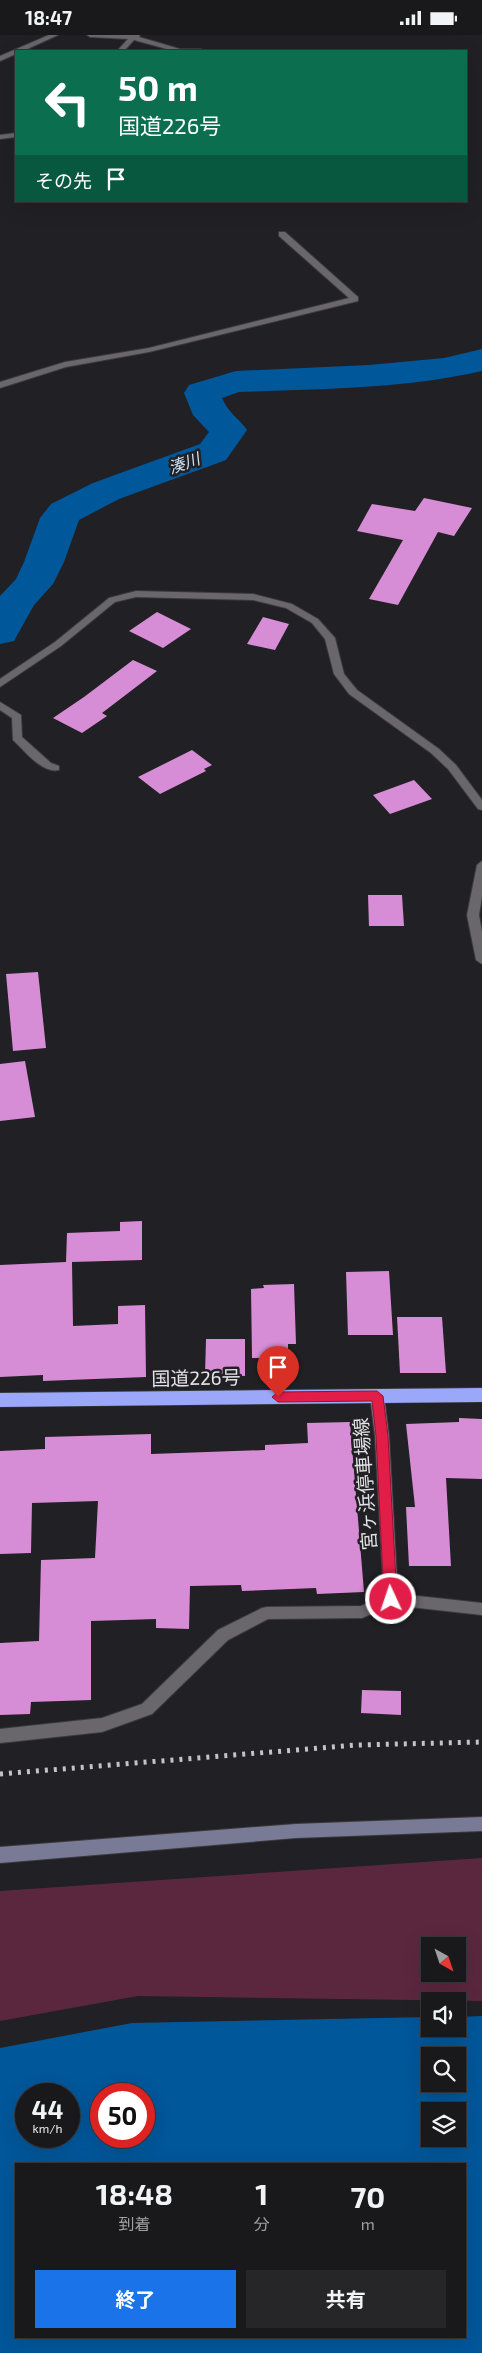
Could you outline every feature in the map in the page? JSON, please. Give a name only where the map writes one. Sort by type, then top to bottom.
[{"type":"highway","name":"国道226号","points":[[0,1400],[482,1395]]},
{"type":"street","points":[[19,50],[54,35]]},
{"type":"street","points":[[90,35],[135,36],[177,50]]},
{"type":"street","points":[[121,50],[135,36]]},
{"type":"street","points":[[0,59],[15,52]]},
{"type":"street","points":[[0,137],[15,135]]},
{"type":"street","points":[[0,385],[64,365],[149,350],[355,299],[282,234]]},
{"type":"street","points":[[0,684],[58,645],[112,600],[136,594],[221,595],[253,597],[289,606],[314,621],[330,638],[339,674],[352,692],[435,751],[452,767],[482,807]]},
{"type":"street","points":[[0,705],[17,717],[17,738],[47,765],[55,768]]},
{"type":"street","points":[[482,865],[480,887],[473,915],[482,960]]},
{"type":"street","name":"宮ヶ浜停車場線","points":[[377,1396],[382,1436],[391,1599]]},
{"type":"street","points":[[0,1736],[102,1725],[147,1709],[223,1635],[267,1613],[362,1612],[391,1599],[482,1609]]},
{"type":"street","points":[[0,1855],[306,1830],[482,1824]]},
{"type":"shaded area","points":[[482,1858],[482,2001],[466,2001],[466,1992],[421,1992],[421,2000],[138,1996],[0,2021],[0,1891]]},
{"type":"water","points":[[482,2016],[482,2353],[0,2353],[0,2048],[132,2023],[421,2017],[421,2037],[466,2037],[466,2017]]},
{"type":"building","points":[[424,498],[472,508],[454,536],[438,532],[398,605],[369,599],[403,540],[357,531],[372,504],[415,511]]},
{"type":"building","points":[[157,612],[191,629],[163,648],[129,631]]},
{"type":"building","points":[[263,617],[289,624],[275,650],[247,644]]},
{"type":"building","points":[[133,660],[157,671],[102,713],[107,716],[82,733],[53,718],[84,697]]},
{"type":"building","points":[[192,750],[212,765],[204,769],[206,771],[160,794],[138,777]]},
{"type":"building","points":[[414,780],[432,799],[390,814],[373,795]]},
{"type":"building","points":[[368,895],[402,895],[404,926],[369,926]]},
{"type":"building","points":[[38,972],[46,1048],[13,1051],[6,974]]},
{"type":"building","points":[[25,1061],[35,1117],[0,1121],[0,1064]]},
{"type":"building","points":[[142,1221],[142,1260],[72,1262],[73,1326],[118,1324],[118,1306],[145,1305],[146,1377],[43,1381],[43,1375],[0,1377],[0,1265],[66,1262],[67,1233],[120,1231],[120,1222]]},
{"type":"building","points":[[389,1271],[393,1335],[348,1335],[346,1272]]},
{"type":"building","points":[[294,1284],[296,1344],[288,1344],[288,1358],[252,1358],[251,1289],[264,1288],[263,1285]]},
{"type":"building","points":[[397,1317],[442,1317],[446,1373],[400,1373]]},
{"type":"building","points":[[206,1339],[245,1339],[245,1376],[205,1375]]},
{"type":"building","points":[[459,1418],[482,1419],[482,1479],[446,1478],[451,1566],[409,1566],[406,1507],[415,1507],[406,1424],[459,1422]]},
{"type":"building","points":[[350,1422],[364,1592],[317,1594],[316,1588],[242,1591],[241,1585],[190,1586],[189,1629],[156,1628],[156,1619],[91,1621],[91,1700],[31,1702],[30,1714],[0,1715],[0,1643],[39,1641],[41,1560],[95,1558],[98,1501],[32,1503],[31,1553],[0,1554],[0,1451],[45,1449],[45,1437],[151,1434],[151,1454],[265,1450],[265,1445],[308,1443],[307,1423]]},
{"type":"building","points":[[362,1690],[401,1691],[401,1715],[361,1713]]},
{"type":"waterway","name":"湊川","points":[[0,632],[17,600],[33,584],[44,562],[59,518],[65,512],[106,491],[213,452],[229,430],[211,415],[202,393],[236,382],[369,376],[444,369],[482,360]]},
{"type":"railway","points":[[0,1774],[357,1745],[482,1742]]},
{"type":"route","points":[[278,1397],[377,1396],[382,1436],[391,1599]]}]
